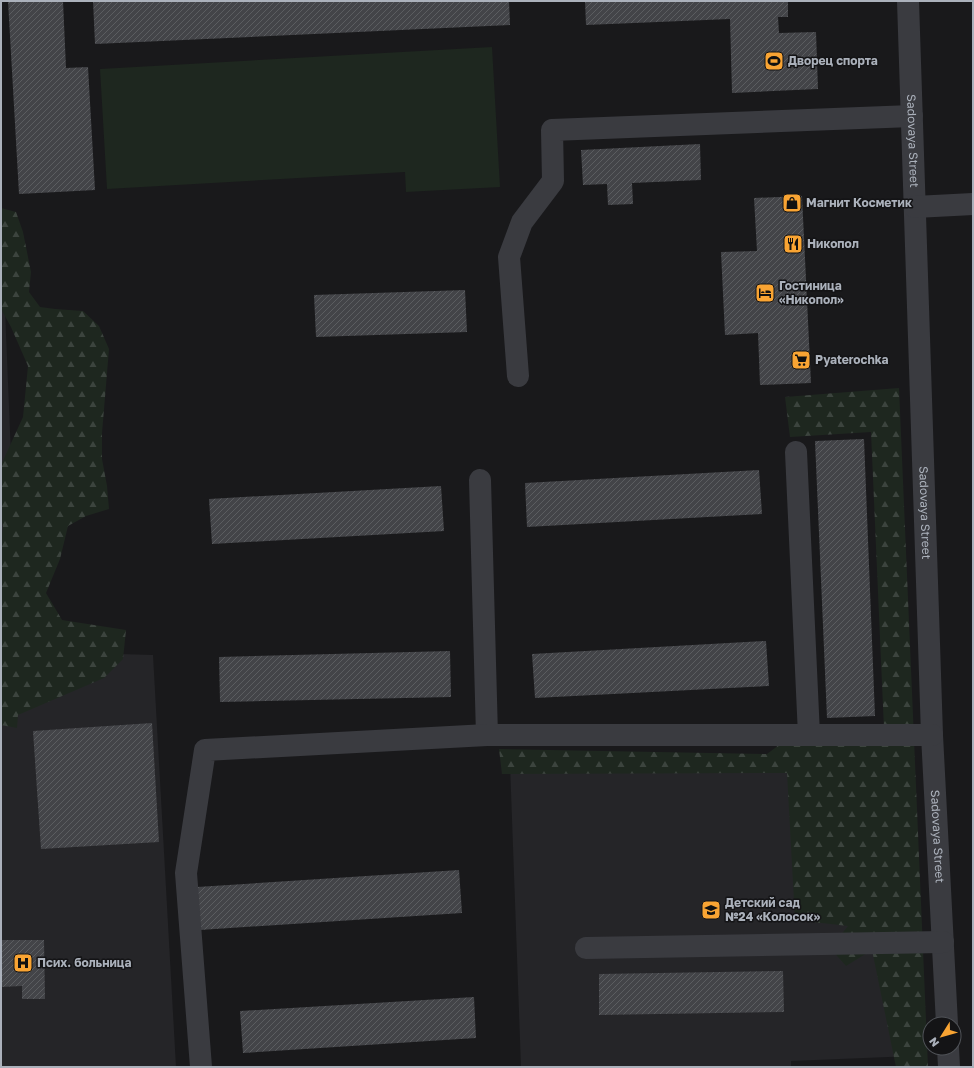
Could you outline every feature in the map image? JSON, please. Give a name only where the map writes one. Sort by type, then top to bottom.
[{"type":"street","name":"Sadovaya Street","points":[[908,1],[932,735],[947,1016]]},
{"type":"street","points":[[518,376],[509,257],[522,222],[553,181],[552,130],[912,116]]},
{"type":"street","points":[[915,207],[973,204]]},
{"type":"street","points":[[796,452],[808,735]]},
{"type":"street","points":[[480,480],[488,735]]},
{"type":"street","points":[[201,1067],[186,873],[205,750],[488,735],[932,735]]},
{"type":"street","points":[[586,948],[943,942]]},
{"type":"street","points":[[948,1056],[949,1067]]},
{"type":"shaded area","points":[[1,211],[19,651],[153,655],[176,1067],[1,1067]]},
{"type":"shaded area","name":"Детский сад №24 «Колосок»","points":[[901,750],[913,1056],[791,1061],[791,1067],[521,1067],[510,764]]},
{"type":"green space","points":[[492,47],[500,187],[406,192],[405,172],[107,189],[100,69]]},
{"type":"green space","points":[[1,208],[16,212],[23,232],[31,272],[29,292],[40,307],[83,311],[99,326],[109,349],[102,433],[102,459],[107,486],[109,509],[86,516],[68,526],[60,559],[46,593],[62,620],[126,630],[123,659],[104,678],[18,715],[17,728],[1,725],[1,540],[3,527],[1,517],[1,465],[23,417],[28,366],[11,327],[1,309]]},
{"type":"green space","points":[[899,388],[926,1016],[922,1016],[922,1056],[928,1056],[928,1067],[896,1067],[872,950],[846,966],[830,948],[848,926],[795,920],[787,773],[502,774],[499,749],[767,754],[779,745],[884,729],[871,432],[790,437],[785,397]]},
{"type":"building","points":[[8,1],[63,1],[66,68],[88,67],[95,190],[19,194]]},
{"type":"building","points":[[93,1],[509,1],[510,25],[95,44]]},
{"type":"building","name":"Дворец спорта","points":[[585,1],[788,1],[788,17],[778,17],[779,33],[816,32],[818,89],[732,93],[730,19],[586,25]]},
{"type":"building","points":[[700,144],[701,180],[632,183],[633,204],[608,205],[607,184],[583,185],[581,150]]},
{"type":"building","name":"Гостиница «Никопол»","points":[[802,196],[811,383],[760,385],[758,333],[725,335],[721,252],[757,251],[754,198]]},
{"type":"building","points":[[465,290],[467,332],[316,337],[314,295]]},
{"type":"building","points":[[864,439],[875,716],[827,718],[815,441]]},
{"type":"building","points":[[759,470],[762,514],[527,527],[525,483]]},
{"type":"building","points":[[441,486],[444,531],[212,544],[209,499]]},
{"type":"building","points":[[766,641],[769,686],[535,698],[532,654]]},
{"type":"building","points":[[450,651],[451,697],[220,702],[219,657]]},
{"type":"building","points":[[152,723],[159,842],[41,849],[33,731]]},
{"type":"building","points":[[459,870],[462,913],[200,930],[197,887]]},
{"type":"building","name":"Псих. больница","points":[[1,940],[44,940],[45,999],[22,999],[22,986],[1,987]]},
{"type":"building","points":[[783,971],[784,1012],[599,1015],[599,974]]},
{"type":"building","points":[[474,997],[476,1038],[243,1053],[240,1011]]},
{"type":"place","name":"Дворец спорта","points":[[774,61]]},
{"type":"place","name":"Магнит Косметик","points":[[792,203]]},
{"type":"place","name":"Никопол","points":[[793,244]]},
{"type":"place","name":"Гостиница «Никопол»","points":[[765,293]]},
{"type":"place","name":"Pyaterochka","points":[[801,360]]},
{"type":"place","name":"Детский сад №24 «Колосок»","points":[[711,910]]},
{"type":"place","name":"Псих. больница","points":[[23,963]]}]
